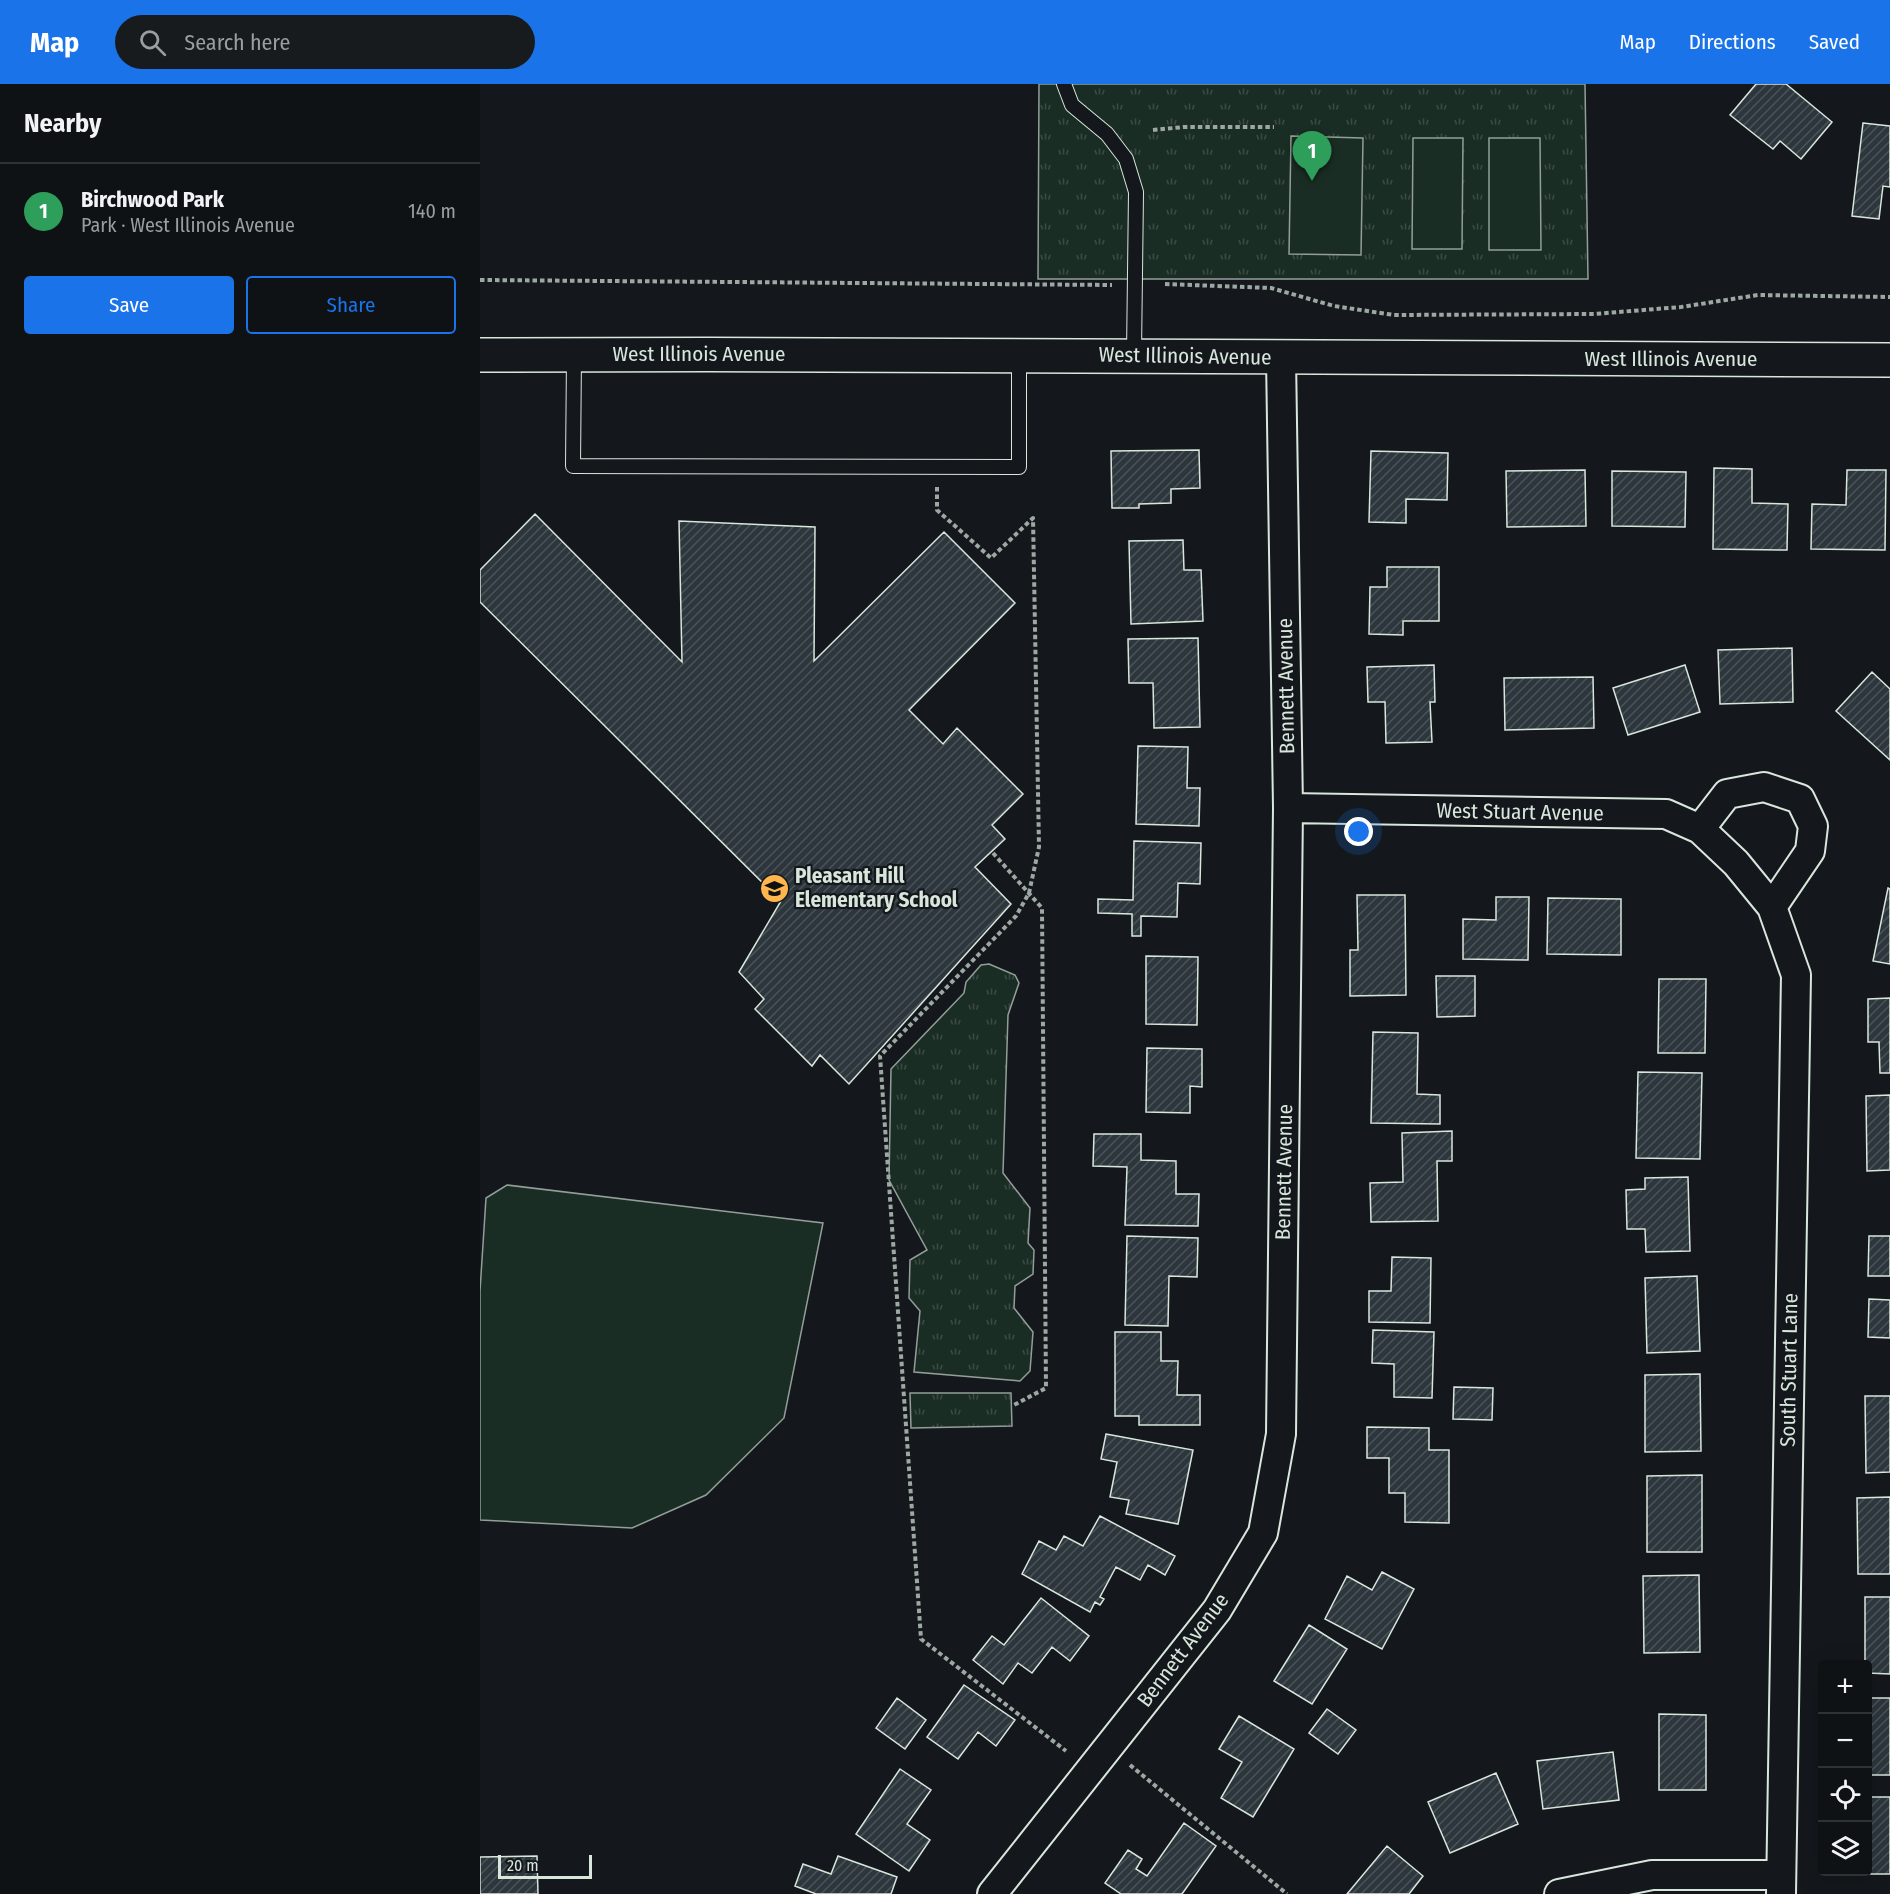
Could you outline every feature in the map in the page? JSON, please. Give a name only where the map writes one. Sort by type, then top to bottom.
[{"type":"main road","name":"West Illinois Avenue","points":[[480,355],[1134,354],[1281,358],[1890,360]]},
{"type":"street","name":"Bennett Avenue","points":[[992,1894],[1217,1610],[1263,1533],[1281,1434],[1288,808],[1281,358]]},
{"type":"street","points":[[1701,829],[1727,794],[1764,787],[1800,799],[1813,826],[1810,851],[1772,908]]},
{"type":"street","name":"West Stuart Avenue","points":[[1288,808],[1666,814],[1701,829],[1736,863]]},
{"type":"street","name":"South Stuart Lane","points":[[1736,863],[1772,908],[1796,975],[1781,1885]]},
{"type":"street","points":[[1559,1894],[1652,1875],[1781,1885]]},
{"type":"lane","points":[[1064,84],[1072,105],[1107,134],[1126,159],[1136,192],[1134,354]]},
{"type":"lane","points":[[574,354],[573,466],[1019,467],[1019,354]]},
{"type":"path","points":[[1153,130],[1184,127],[1275,127]]},
{"type":"path","points":[[480,280],[1121,285]]},
{"type":"path","points":[[1166,284],[1271,288],[1334,306],[1394,315],[1594,314],[1681,307],[1758,295],[1890,297]]},
{"type":"path","points":[[936,467],[937,510],[991,558],[1033,518],[1039,847],[1029,893],[1016,916],[879,1056],[921,1639],[1090,1770]]},
{"type":"path","points":[[993,853],[1042,908],[1046,1388],[1012,1406]]},
{"type":"path","points":[[1108,1747],[1287,1894]]},
{"type":"green space","points":[[1039,84],[1585,84],[1588,279],[1038,279]]},
{"type":"green space","points":[[1291,136],[1363,138],[1361,255],[1289,254]]},
{"type":"green space","points":[[1413,138],[1463,138],[1462,249],[1412,249]]},
{"type":"green space","points":[[1489,138],[1540,138],[1541,250],[1489,250]]},
{"type":"green space","points":[[989,964],[1015,975],[1019,983],[1008,1015],[1003,1173],[1030,1208],[1028,1243],[1034,1250],[1033,1274],[1015,1286],[1014,1308],[1033,1332],[1030,1371],[1020,1381],[914,1372],[920,1311],[909,1298],[910,1260],[927,1250],[889,1180],[891,1069],[964,993],[966,982],[981,965]]},
{"type":"green space","points":[[507,1185],[823,1223],[784,1418],[706,1495],[632,1528],[480,1520],[480,1291],[486,1198]]},
{"type":"green space","points":[[910,1393],[1011,1393],[1012,1426],[911,1428]]},
{"type":"building","points":[[1756,84],[1786,84],[1832,122],[1801,159],[1780,141],[1773,149],[1730,115]]},
{"type":"building","points":[[1863,123],[1890,126],[1890,187],[1883,186],[1879,219],[1852,216]]},
{"type":"building","points":[[1199,450],[1200,488],[1171,489],[1171,503],[1139,504],[1139,508],[1112,508],[1111,451]]},
{"type":"building","points":[[1371,451],[1448,453],[1447,500],[1406,499],[1406,523],[1369,522]]},
{"type":"building","points":[[1714,468],[1752,469],[1752,503],[1788,504],[1787,550],[1713,549]]},
{"type":"building","points":[[1585,470],[1586,526],[1507,527],[1506,471]]},
{"type":"building","points":[[1847,470],[1886,470],[1885,550],[1811,549],[1812,504],[1846,505]]},
{"type":"building","points":[[1612,471],[1686,472],[1685,527],[1612,526]]},
{"type":"building","points":[[535,514],[682,662],[679,521],[815,527],[814,661],[944,532],[1015,603],[909,710],[943,744],[957,728],[1023,794],[992,825],[1005,839],[975,867],[1011,904],[849,1084],[820,1055],[812,1066],[755,1009],[764,999],[739,972],[781,901],[480,602],[480,570]]},
{"type":"building","points":[[1183,540],[1184,570],[1201,570],[1203,621],[1131,624],[1129,541]]},
{"type":"building","points":[[1387,567],[1439,567],[1439,621],[1403,621],[1403,635],[1369,634],[1370,587],[1387,587]]},
{"type":"building","points":[[1198,638],[1200,727],[1154,728],[1153,683],[1129,683],[1128,639]]},
{"type":"building","points":[[1792,648],[1793,702],[1720,704],[1718,650]]},
{"type":"building","points":[[1434,665],[1435,702],[1430,702],[1432,742],[1386,743],[1385,702],[1368,702],[1367,667]]},
{"type":"building","points":[[1685,665],[1700,712],[1628,735],[1613,688]]},
{"type":"building","points":[[1872,672],[1890,689],[1890,760],[1836,711]]},
{"type":"building","points":[[1593,677],[1594,728],[1505,730],[1504,678]]},
{"type":"building","points":[[1138,746],[1188,747],[1187,788],[1200,788],[1199,826],[1136,824]]},
{"type":"building","points":[[1134,841],[1201,843],[1200,884],[1178,883],[1177,917],[1141,916],[1141,936],[1132,936],[1132,914],[1098,913],[1098,899],[1133,900]]},
{"type":"building","points":[[1888,888],[1890,889],[1890,964],[1873,961]]},
{"type":"building","points":[[1357,895],[1405,895],[1406,995],[1350,996],[1350,950],[1358,950]]},
{"type":"building","points":[[1496,897],[1529,897],[1528,960],[1463,959],[1463,919],[1496,920]]},
{"type":"building","points":[[1548,898],[1621,899],[1621,955],[1547,954]]},
{"type":"building","points":[[1146,956],[1198,957],[1197,1025],[1146,1024]]},
{"type":"building","points":[[1436,976],[1475,976],[1475,1016],[1437,1017]]},
{"type":"building","points":[[1659,979],[1706,979],[1705,1053],[1658,1053]]},
{"type":"building","points":[[1890,998],[1890,1073],[1880,1073],[1879,1042],[1868,1042],[1868,999]]},
{"type":"building","points":[[1373,1032],[1418,1033],[1417,1094],[1440,1095],[1440,1124],[1371,1123]]},
{"type":"building","points":[[1147,1048],[1202,1049],[1202,1087],[1190,1086],[1190,1113],[1146,1112]]},
{"type":"building","points":[[1638,1072],[1702,1073],[1700,1159],[1636,1158]]},
{"type":"building","points":[[1890,1095],[1890,1170],[1867,1171],[1866,1096]]},
{"type":"building","points":[[1452,1131],[1452,1161],[1437,1161],[1438,1221],[1371,1222],[1370,1183],[1403,1182],[1402,1133]]},
{"type":"building","points":[[1094,1134],[1141,1134],[1141,1160],[1176,1161],[1176,1194],[1199,1194],[1198,1226],[1125,1225],[1127,1167],[1093,1166]]},
{"type":"building","points":[[1688,1177],[1690,1251],[1646,1252],[1645,1229],[1627,1229],[1626,1190],[1645,1189],[1645,1178]]},
{"type":"building","points":[[1127,1236],[1198,1238],[1197,1277],[1169,1276],[1168,1326],[1125,1325]]},
{"type":"building","points":[[1869,1236],[1890,1236],[1890,1276],[1868,1276]]},
{"type":"building","points":[[1392,1257],[1431,1258],[1430,1323],[1369,1322],[1369,1291],[1391,1291]]},
{"type":"building","points":[[1697,1276],[1700,1351],[1647,1353],[1645,1278]]},
{"type":"building","points":[[1869,1299],[1890,1300],[1890,1338],[1868,1337]]},
{"type":"building","points":[[1373,1330],[1434,1332],[1432,1398],[1394,1397],[1394,1364],[1372,1363]]},
{"type":"building","points":[[1115,1332],[1161,1332],[1161,1361],[1178,1361],[1177,1395],[1200,1395],[1200,1425],[1139,1425],[1139,1416],[1115,1416]]},
{"type":"building","points":[[1700,1374],[1701,1451],[1645,1452],[1645,1375]]},
{"type":"building","points":[[1454,1387],[1493,1388],[1492,1420],[1453,1419]]},
{"type":"building","points":[[1865,1396],[1890,1396],[1890,1472],[1866,1473]]},
{"type":"building","points":[[1367,1427],[1429,1428],[1429,1450],[1449,1450],[1449,1523],[1405,1522],[1405,1493],[1389,1493],[1389,1458],[1367,1458]]},
{"type":"building","points":[[1106,1434],[1193,1450],[1178,1524],[1126,1514],[1129,1500],[1110,1497],[1117,1462],[1101,1459]]},
{"type":"building","points":[[1702,1475],[1702,1552],[1647,1552],[1647,1476]]},
{"type":"building","points":[[1890,1497],[1890,1574],[1858,1574],[1857,1498]]},
{"type":"building","points":[[1100,1516],[1175,1556],[1165,1575],[1148,1565],[1140,1580],[1116,1567],[1100,1597],[1104,1599],[1100,1605],[1095,1602],[1090,1612],[1022,1574],[1039,1541],[1056,1550],[1064,1536],[1083,1546]]},
{"type":"building","points":[[1382,1572],[1414,1589],[1382,1649],[1325,1619],[1347,1576],[1372,1590]]},
{"type":"building","points":[[1699,1575],[1700,1652],[1644,1653],[1643,1576]]},
{"type":"building","points":[[1865,1597],[1890,1597],[1890,1674],[1872,1673],[1872,1660],[1865,1660]]},
{"type":"building","points":[[1041,1598],[1089,1636],[1070,1661],[1052,1647],[1032,1673],[1018,1663],[1003,1684],[973,1660],[992,1636],[1004,1645]]},
{"type":"building","points":[[1309,1625],[1347,1649],[1312,1704],[1274,1681]]},
{"type":"building","points":[[964,1685],[1015,1720],[996,1746],[978,1732],[958,1759],[927,1737]]},
{"type":"building","points":[[897,1698],[926,1720],[905,1749],[876,1728]]},
{"type":"building","points":[[1872,1698],[1890,1698],[1890,1775],[1872,1775]]},
{"type":"building","points":[[1327,1709],[1356,1730],[1338,1754],[1309,1733]]},
{"type":"building","points":[[1659,1714],[1706,1715],[1706,1790],[1659,1790]]},
{"type":"building","points":[[1239,1716],[1294,1749],[1253,1817],[1221,1798],[1242,1762],[1219,1749]]},
{"type":"building","points":[[1613,1752],[1619,1800],[1543,1809],[1537,1761]]},
{"type":"building","points":[[900,1769],[931,1790],[907,1824],[930,1840],[909,1871],[856,1834]]},
{"type":"building","points":[[1496,1773],[1518,1824],[1450,1853],[1428,1802]]},
{"type":"building","points":[[1872,1797],[1890,1797],[1890,1874],[1872,1874]]},
{"type":"building","points":[[1184,1823],[1216,1846],[1182,1894],[1121,1894],[1105,1883],[1128,1850],[1142,1859],[1136,1869],[1147,1876]]},
{"type":"building","points":[[1387,1846],[1423,1876],[1409,1894],[1347,1894]]},
{"type":"building","points":[[537,1856],[538,1894],[480,1894],[480,1857]]},
{"type":"building","points":[[838,1856],[897,1877],[891,1894],[816,1894],[795,1886],[803,1864],[831,1874]]},
{"type":"place","name":"Birchwood Park","points":[[1312,181]]},
{"type":"place","name":"Pleasant Hill Elementary School","points":[[774,888]]}]
